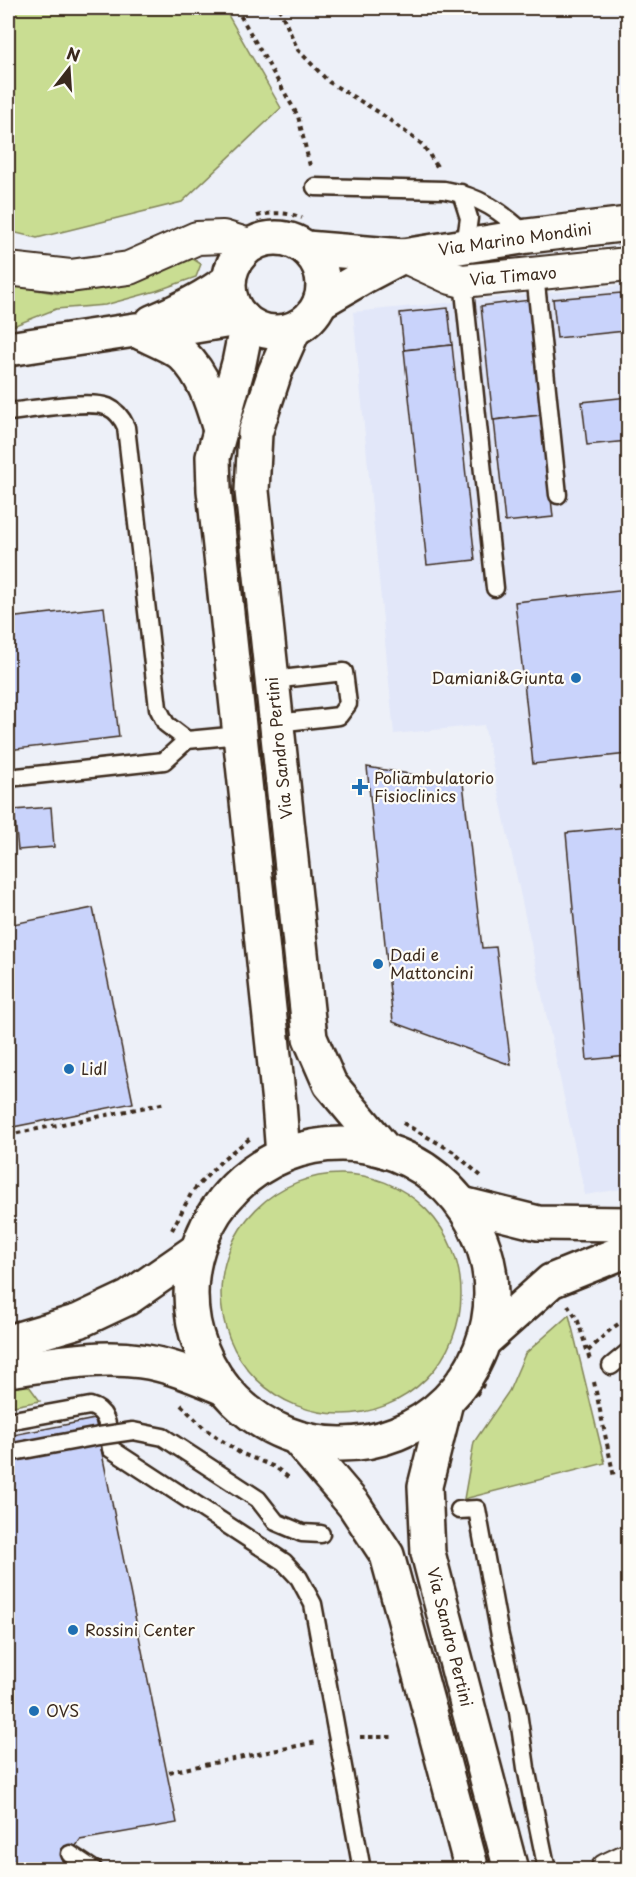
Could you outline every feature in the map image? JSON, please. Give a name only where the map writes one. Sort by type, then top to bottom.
[{"type":"main road","name":"Via Marino Mondini","points":[[306,248],[402,256],[528,236],[628,224]]},
{"type":"main road","points":[[278,237],[293,240],[306,248],[316,258],[324,287],[320,302],[310,318],[294,329],[279,332],[264,331],[245,321],[234,307],[230,294],[229,280],[232,267],[239,255],[249,245],[263,239],[278,237]]},
{"type":"main road","name":"Via Marino Mondini","points":[[320,302],[402,256]]},
{"type":"main road","points":[[135,330],[183,309],[229,280]]},
{"type":"main road","points":[[8,349],[135,330],[183,328],[245,321]]},
{"type":"main road","points":[[245,321],[239,363],[213,457],[214,490],[283,1155]]},
{"type":"main road","name":"Via Sandro Pertini","points":[[294,329],[275,372],[255,433],[252,491],[310,1038],[330,1084],[386,1151]]},
{"type":"main road","points":[[135,330],[182,354],[210,394],[220,430]]},
{"type":"main road","points":[[8,1342],[79,1321],[128,1298],[182,1244],[210,1220],[229,1193],[254,1171],[283,1155],[317,1146],[352,1144],[386,1151],[415,1163],[441,1181],[462,1204],[480,1235],[490,1270],[489,1351]]},
{"type":"main road","points":[[462,1204],[538,1222],[628,1224]]},
{"type":"main road","points":[[182,1244],[191,1286],[193,1322],[205,1357],[224,1388],[257,1418],[297,1438],[336,1444],[376,1440],[414,1426],[458,1402],[469,1374],[551,1281],[628,1250]]},
{"type":"main road","points":[[8,1370],[93,1360],[140,1361],[180,1370],[224,1388]]},
{"type":"main road","name":"Via Sandro Pertini","points":[[458,1402],[425,1486],[428,1553],[511,1869]]},
{"type":"main road","points":[[297,1438],[354,1505],[387,1556],[472,1869]]},
{"type":"street","points":[[8,269],[70,276],[129,268],[197,238],[223,237],[249,245]]},
{"type":"street","name":"Via Timavo","points":[[402,256],[463,281],[628,264]]},
{"type":"street","points":[[607,1869],[628,1860]]},
{"type":"lane","points":[[315,187],[444,190],[460,193],[502,213],[528,236]]},
{"type":"lane","points":[[460,193],[469,218],[465,246]]},
{"type":"lane","points":[[535,274],[558,495]]},
{"type":"lane","points":[[8,285],[70,276]]},
{"type":"lane","points":[[463,281],[495,588]]},
{"type":"lane","points":[[8,412],[92,403],[108,407],[120,414],[126,427],[158,708],[166,724],[187,740]]},
{"type":"lane","points":[[272,680],[344,672],[348,704],[339,716],[277,723]]},
{"type":"lane","points":[[8,778],[164,761],[187,740],[240,735]]},
{"type":"lane","points":[[611,1366],[628,1352]]},
{"type":"lane","points":[[8,1421],[90,1406],[99,1408],[105,1415],[111,1449],[276,1556],[299,1578],[313,1604],[362,1869]]},
{"type":"lane","points":[[8,1453],[133,1431],[163,1437],[258,1499],[276,1522],[302,1533],[321,1534]]},
{"type":"lane","points":[[459,1510],[477,1509],[547,1869]]},
{"type":"lane","points":[[276,1522],[276,1556]]},
{"type":"lane","points":[[70,1854],[93,1869]]},
{"type":"path","points":[[236,8],[298,116],[315,187]]},
{"type":"path","points":[[279,8],[298,50],[329,82],[380,113],[423,145],[442,173]]},
{"type":"path","points":[[8,1135],[166,1103]]},
{"type":"path","points":[[396,1119],[452,1151],[486,1180]]},
{"type":"path","points":[[182,1244],[192,1192],[224,1158],[256,1134]]},
{"type":"path","points":[[567,1303],[578,1321],[590,1362]]},
{"type":"path","points":[[588,1351],[628,1317]]},
{"type":"path","points":[[458,1402],[482,1387],[489,1351]]},
{"type":"path","points":[[592,1374],[614,1477]]},
{"type":"path","points":[[174,1400],[213,1435],[240,1453],[275,1467],[289,1478]]},
{"type":"path","points":[[169,1772],[338,1738],[396,1737]]},
{"type":"shaded area","points":[[628,285],[628,1188],[585,1195],[484,725],[394,734],[353,312]]},
{"type":"green space","points":[[8,8],[224,8],[281,108],[182,202],[37,238],[8,231]]},
{"type":"green space","points":[[190,257],[201,264],[196,277],[105,305],[56,309],[8,328],[8,285],[60,294],[137,279]]},
{"type":"green space","points":[[329,1174],[353,1174],[376,1179],[398,1188],[426,1209],[441,1227],[452,1248],[459,1270],[461,1294],[459,1318],[452,1340],[441,1361],[426,1379],[398,1400],[376,1409],[353,1414],[329,1414],[306,1409],[284,1400],[265,1387],[248,1370],[235,1351],[226,1329],[221,1306],[221,1282],[226,1259],[235,1237],[248,1218],[265,1201],[284,1188],[306,1179]]},
{"type":"green space","points":[[569,1315],[605,1463],[464,1499],[474,1442],[509,1391],[525,1354]]},
{"type":"green space","points":[[26,1382],[40,1401],[8,1407],[8,1385]]},
{"type":"building","points":[[621,293],[625,331],[557,338],[553,299]]},
{"type":"building","points":[[530,300],[542,415],[493,420],[481,306]]},
{"type":"building","points":[[448,308],[452,345],[404,350],[400,313]]},
{"type":"building","points":[[452,345],[475,560],[427,565],[404,350]]},
{"type":"building","points":[[628,397],[628,441],[587,445],[582,402]]},
{"type":"building","points":[[542,415],[553,517],[505,522],[494,420]]},
{"type":"building","name":"Damiani&Giunta","points":[[628,590],[628,754],[533,764],[515,602]]},
{"type":"building","points":[[104,607],[119,737],[8,750],[8,618]]},
{"type":"building","points":[[367,767],[463,783],[482,948],[496,947],[511,1065],[393,1022]]},
{"type":"building","points":[[51,807],[54,847],[18,850],[14,810]]},
{"type":"building","points":[[628,827],[628,1056],[587,1060],[566,833]]},
{"type":"building","points":[[93,908],[133,1103],[8,1128],[8,925]]},
{"type":"building","name":"Rossini Center","points":[[95,1419],[177,1823],[80,1840],[60,1870],[8,1870],[8,1436]]},
{"type":"place","name":"Damiani&Giunta","points":[[576,678]]},
{"type":"place","name":"Poliambulatorio Fisioclinics","points":[[360,787]]},
{"type":"place","name":"Dadi e Mattoncini","points":[[378,964]]},
{"type":"place","name":"Lidl","points":[[69,1069]]},
{"type":"place","name":"Rossini Center","points":[[73,1630]]},
{"type":"place","name":"OVS","points":[[34,1711]]}]
